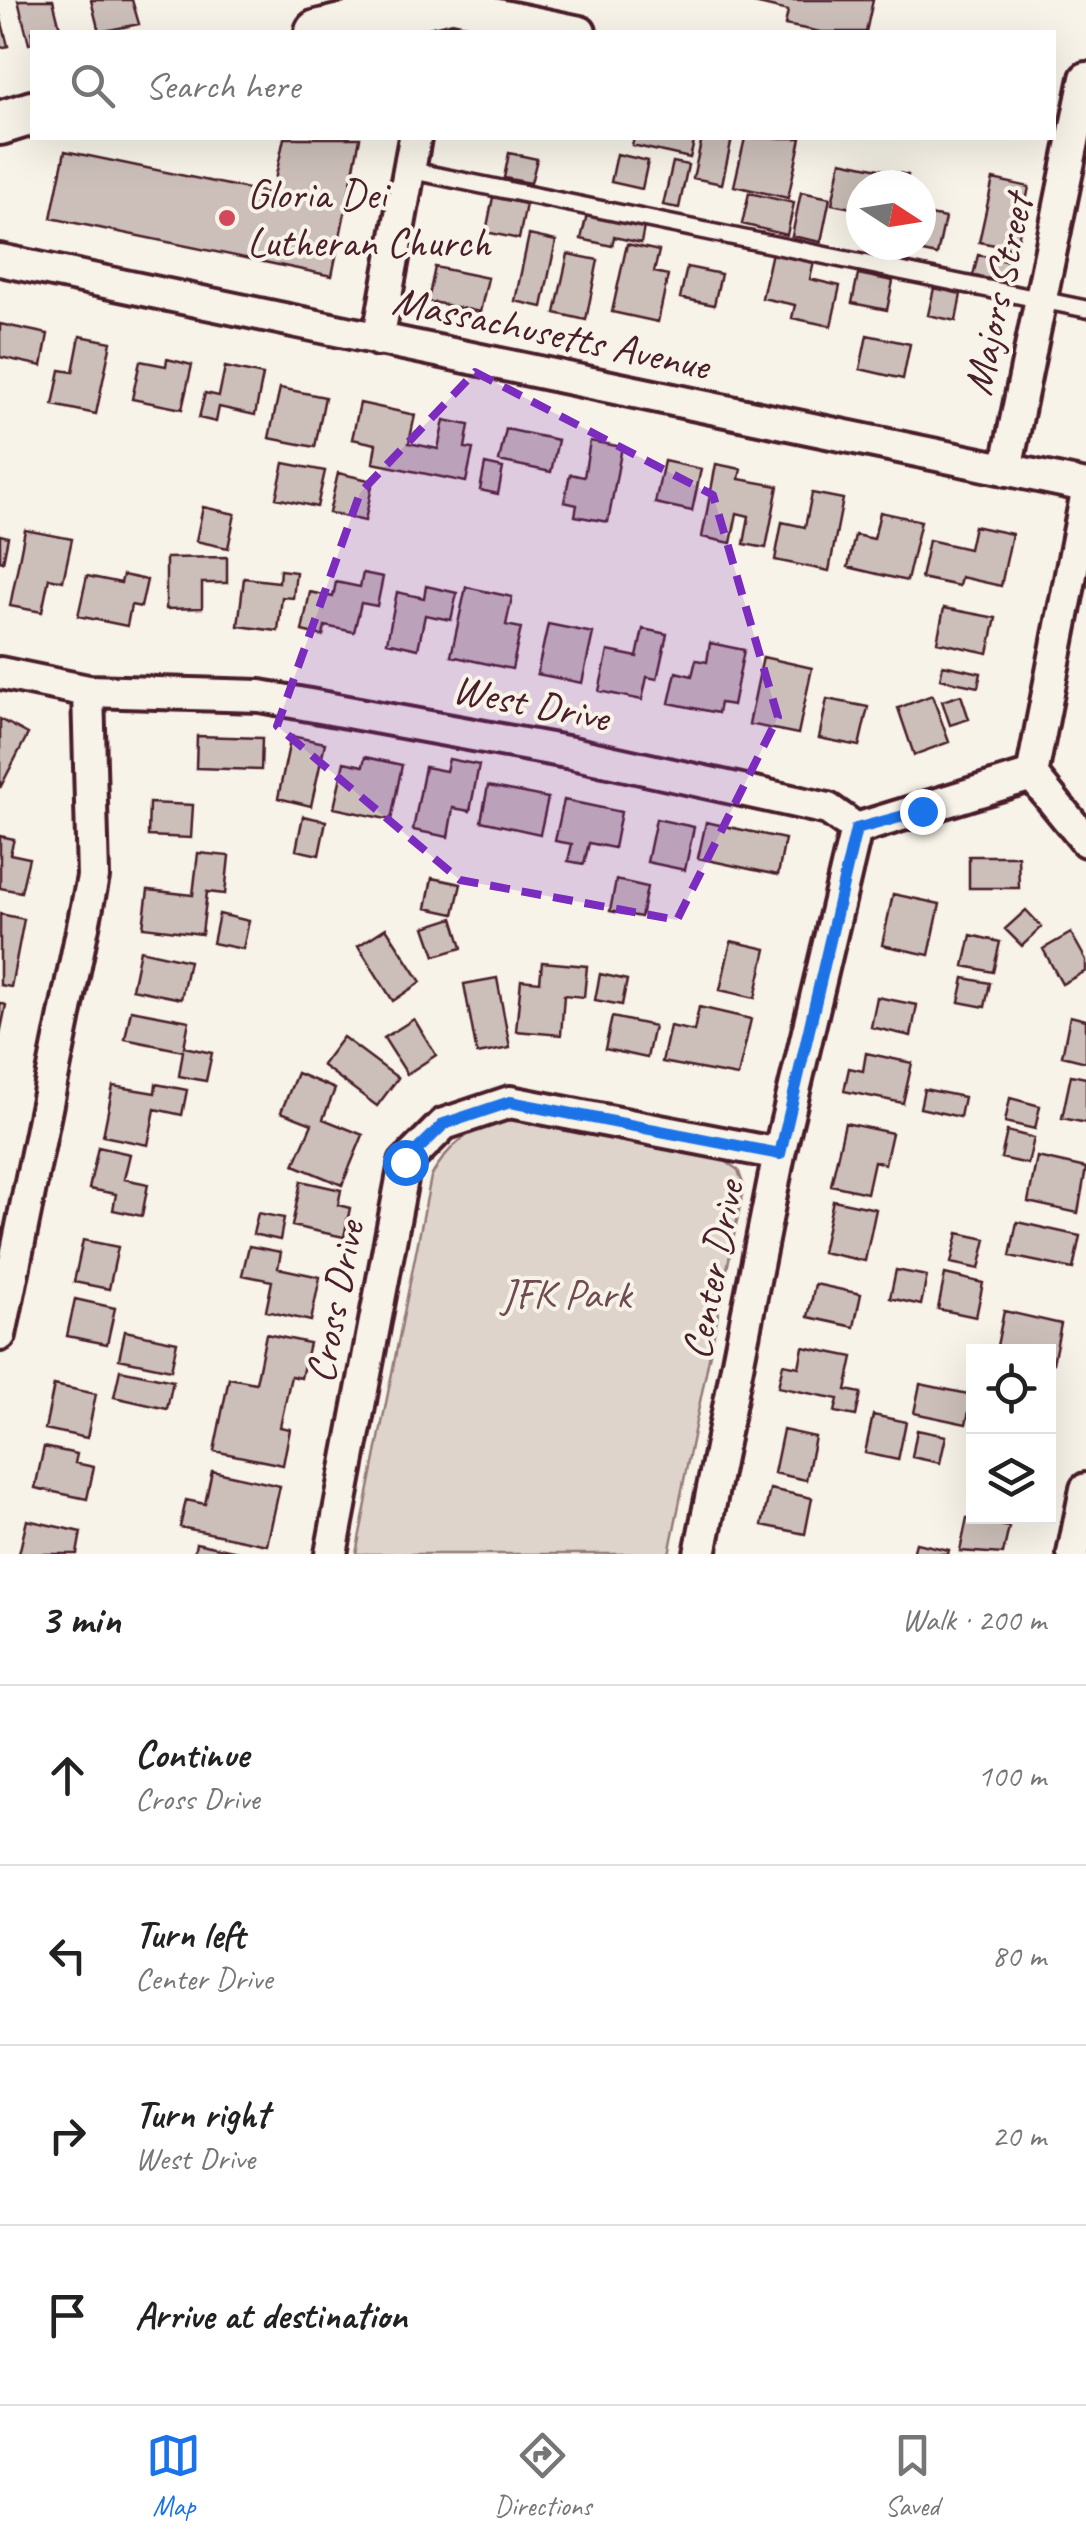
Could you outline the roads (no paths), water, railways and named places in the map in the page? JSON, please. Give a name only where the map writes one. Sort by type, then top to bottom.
[{"type":"street","points":[[328,30],[441,9],[568,30]]},
{"type":"street","name":"Majors Street","points":[[1006,470],[1071,136],[1086,78]]},
{"type":"street","points":[[0,123],[30,114]]},
{"type":"street","points":[[378,340],[415,140]]},
{"type":"street","name":"Massachusetts Avenue","points":[[0,260],[1086,486]]},
{"type":"street","points":[[1086,498],[1032,775],[1086,842]]},
{"type":"street","name":"West Drive","points":[[0,673],[88,691],[260,696],[572,753],[828,809],[856,829]]},
{"type":"street","points":[[0,1335],[93,877],[88,691]]},
{"type":"street","points":[[856,829],[1032,775]]},
{"type":"street","name":"Center Drive","points":[[700,1554],[780,1154],[856,829]]},
{"type":"street","name":"Cross Drive","points":[[331,1554],[405,1162],[444,1124],[510,1102],[780,1154]]},
{"type":"street","points":[[1072,1554],[1086,1489]]},
{"type":"lane","points":[[409,170],[1086,308]]},
{"type":"place","name":"Gloria Dei Lutheran Church","points":[[227,218]]},
{"type":"park label","name":"JFK Park","points":[[566,1294]]}]
